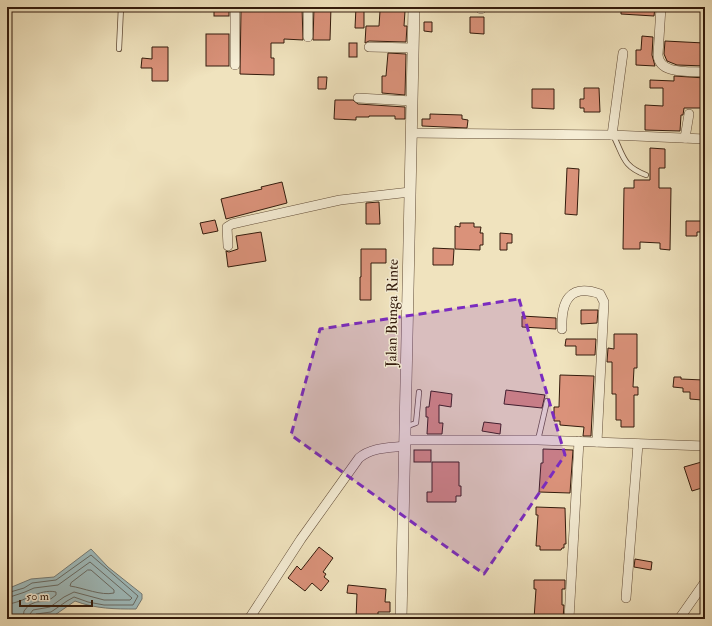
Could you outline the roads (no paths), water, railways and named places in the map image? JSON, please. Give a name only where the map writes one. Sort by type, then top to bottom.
[{"type":"street","points":[[235,7],[235,65]]},
{"type":"street","points":[[308,7],[308,38]]},
{"type":"street","name":"Jalan Bunga Rinte","points":[[401,619],[414,7]]},
{"type":"street","points":[[661,7],[658,55],[658,60],[661,65],[669,70],[705,72]]},
{"type":"street","points":[[370,46],[413,48]]},
{"type":"street","points":[[612,135],[623,53]]},
{"type":"street","points":[[358,98],[412,101]]},
{"type":"street","points":[[686,138],[689,114]]},
{"type":"street","points":[[411,133],[612,135],[705,139]]},
{"type":"street","points":[[228,246],[226,232],[227,227],[232,224],[340,200],[410,192]]},
{"type":"street","points":[[562,329],[561,316],[566,299],[570,295],[575,292],[582,291],[600,294],[604,302],[597,442]]},
{"type":"street","points":[[248,619],[301,539],[359,458],[366,452],[405,443],[538,440],[705,446]]},
{"type":"street","points":[[569,619],[579,441]]},
{"type":"street","points":[[626,598],[638,444]]},
{"type":"street","points":[[679,619],[705,582]]},
{"type":"lane","points":[[119,49],[121,7]]},
{"type":"lane","points":[[612,135],[627,165],[634,171],[646,175]]},
{"type":"lane","points":[[405,427],[416,423],[419,392]]},
{"type":"lane","points":[[538,440],[547,400]]},
{"type":"water","points":[[91,549],[108,567],[142,594],[142,599],[136,609],[113,609],[83,604],[75,601],[52,617],[37,617],[37,619],[7,619],[7,589],[31,579],[54,577]]}]
